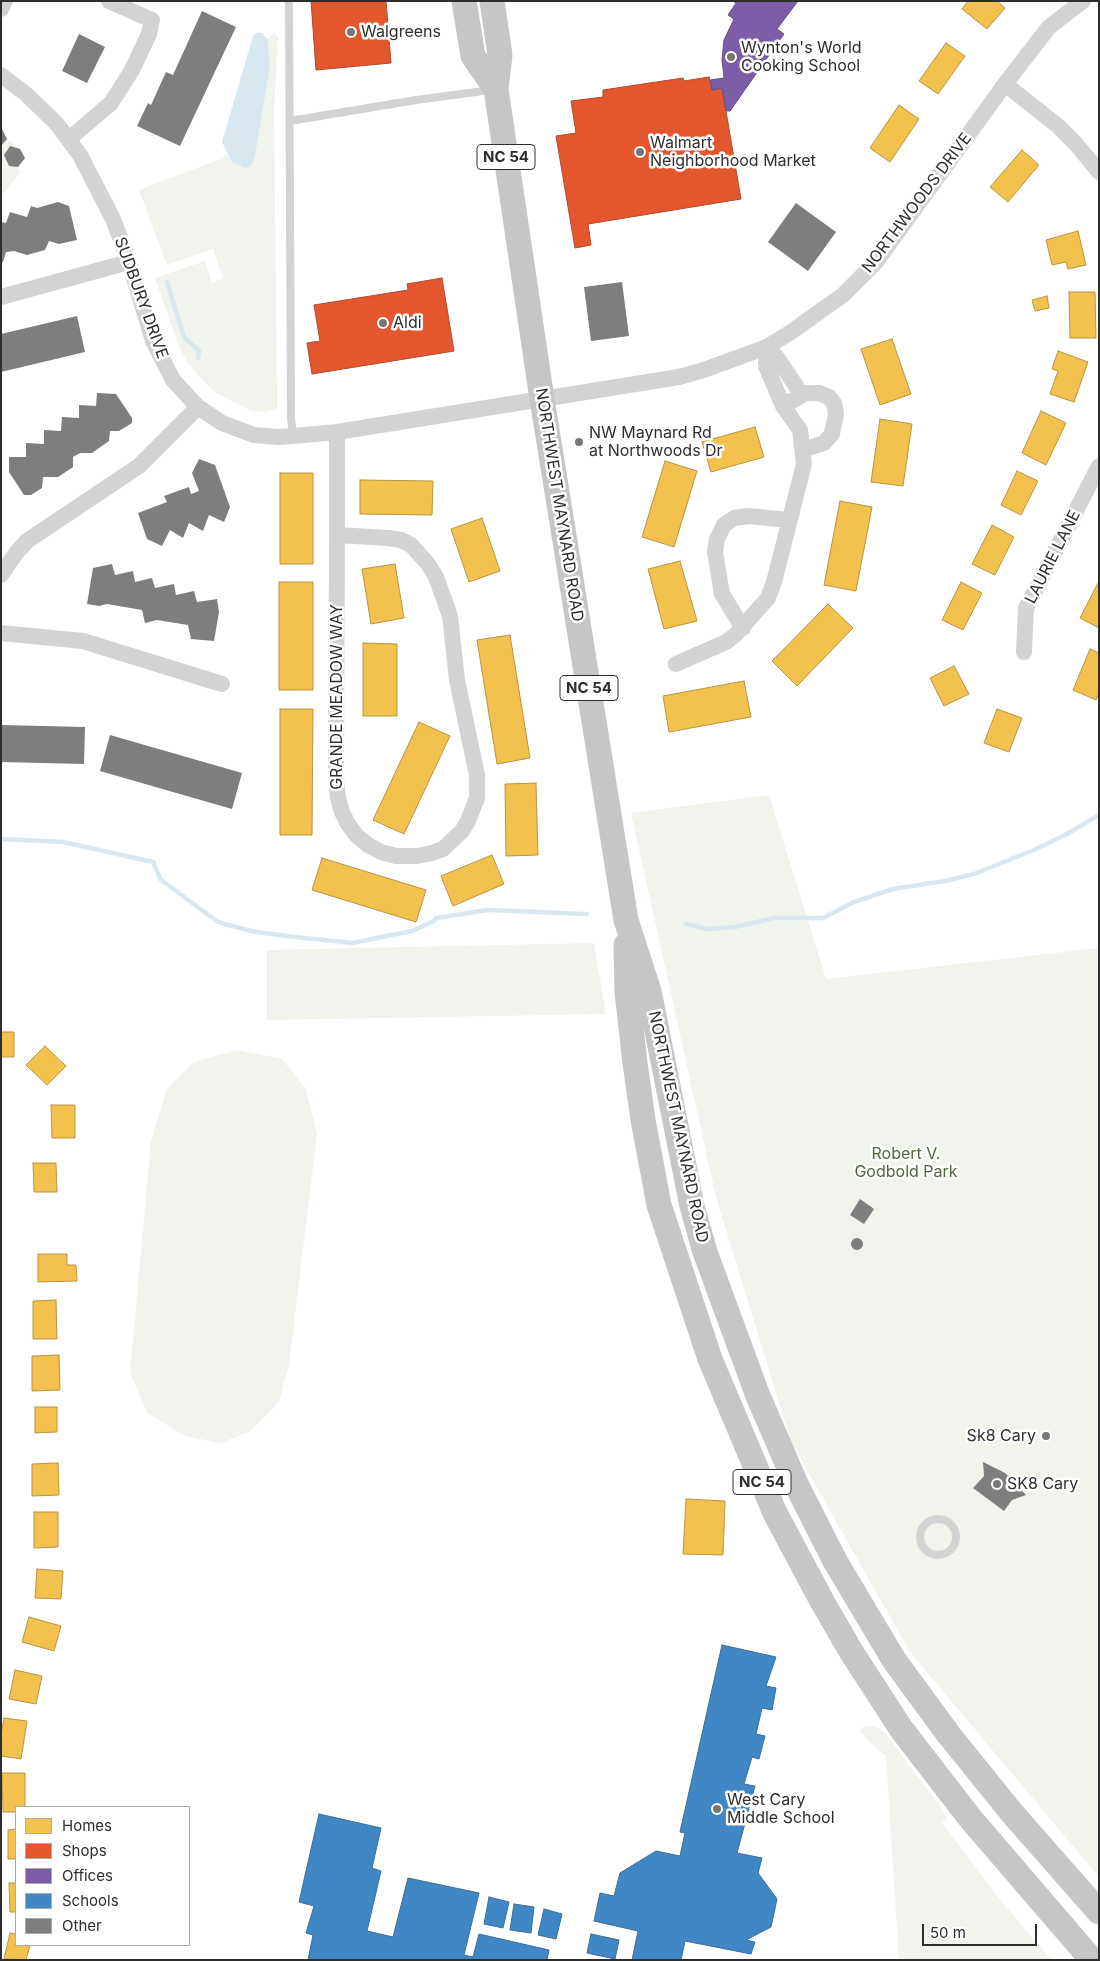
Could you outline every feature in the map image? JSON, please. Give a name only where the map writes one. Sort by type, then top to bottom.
[{"type":"main road","name":"NORTHWEST MAYNARD ROAD","points":[[464,1],[472,56],[496,89]]},
{"type":"main road","name":"NORTHWEST MAYNARD ROAD","points":[[492,1],[500,55],[496,89],[542,399],[626,920],[627,992],[643,1120],[659,1205],[688,1297],[729,1407],[775,1513],[823,1603],[902,1730],[970,1818],[1092,1960]]},
{"type":"main road","name":"NORTHWEST MAYNARD ROAD","points":[[626,920],[649,991],[692,1206],[721,1298],[758,1396],[796,1484],[835,1561],[905,1676],[949,1735],[1012,1813],[1099,1912]]},
{"type":"main road","points":[[879,1695],[905,1676]]},
{"type":"street","points":[[1,9],[5,1]]},
{"type":"street","points":[[69,139],[111,103],[132,70],[149,34],[152,20],[109,1]]},
{"type":"street","name":"NORTHWOODS DRIVE","points":[[542,399],[679,377],[701,371],[767,347],[843,295],[876,262],[1005,84],[1049,27],[1083,1]]},
{"type":"street","name":"SUDBURY DRIVE","points":[[1,75],[26,94],[56,123],[80,155],[112,219],[129,262],[153,340],[162,361],[173,380],[198,407],[222,423],[254,435],[293,436],[337,432],[542,399]]},
{"type":"street","points":[[1005,84],[1058,126],[1081,149],[1099,172]]},
{"type":"street","points":[[1,297],[129,262]]},
{"type":"street","points":[[767,347],[778,359],[802,395]]},
{"type":"street","points":[[676,664],[726,642],[743,628],[768,598],[774,582],[788,520],[804,464],[800,430],[783,406],[766,366],[767,347]]},
{"type":"street","points":[[783,406],[806,392],[819,393],[829,397],[834,404],[836,414],[832,434],[824,442],[803,450]]},
{"type":"street","points":[[1,575],[27,541],[139,466],[198,407]]},
{"type":"street","name":"GRANDE MEADOW WAY","points":[[337,432],[336,780],[338,798],[348,824],[357,836],[368,845],[381,852],[396,856],[417,856],[432,853],[443,848],[462,831],[468,822],[477,798],[477,775],[457,680],[450,616],[436,577],[428,564],[411,545],[401,540],[388,538],[337,535]]},
{"type":"street","name":"LAURIE LANE","points":[[1024,652],[1026,608],[1099,466]]},
{"type":"street","points":[[743,628],[722,594],[716,559],[717,539],[724,525],[734,518],[749,516],[788,520]]},
{"type":"street","points":[[1,632],[83,641],[222,684]]},
{"type":"lane","points":[[290,1],[291,418],[293,436]]},
{"type":"lane","points":[[290,121],[496,89]]},
{"type":"lane","points":[[936,1519],[948,1522],[955,1530],[956,1537],[952,1548],[942,1554],[937,1555],[926,1550],[920,1540],[922,1528],[931,1520],[936,1519]]},
{"type":"green space","points":[[274,32],[278,38],[274,111],[277,408],[267,412],[251,411],[214,392],[189,365],[178,344],[155,278],[205,261],[212,283],[223,278],[213,249],[167,265],[139,190],[223,158],[226,153],[231,161],[251,166],[255,157],[270,67],[268,40]]},
{"type":"green space","points":[[1,129],[7,139],[20,149],[25,158],[18,167],[20,173],[4,193],[1,194]]},
{"type":"green space","name":"Robert V. Godbold Park","points":[[769,795],[826,979],[1099,948],[1099,1877],[910,1652],[791,1442],[716,1197],[631,813]]},
{"type":"green space","points":[[594,943],[606,1014],[267,1020],[267,950]]},
{"type":"green space","points":[[237,1050],[282,1059],[306,1089],[317,1134],[289,1365],[279,1402],[250,1431],[221,1443],[185,1436],[147,1413],[130,1373],[151,1141],[167,1089],[194,1062]]},
{"type":"green space","points":[[875,1726],[886,1734],[942,1809],[947,1819],[942,1823],[997,1896],[1051,1960],[899,1960],[886,1756],[866,1739],[860,1730],[864,1727]]},
{"type":"shaded area","points":[[256,33],[262,33],[268,40],[270,67],[255,157],[251,166],[245,168],[231,161],[222,142],[253,36]]},
{"type":"building: Homes","points":[[968,1],[997,1],[1005,8],[987,29],[962,9]]},
{"type":"building: Homes","points":[[946,43],[965,56],[938,94],[919,81]]},
{"type":"building: Homes","points":[[899,105],[919,119],[890,162],[870,148]]},
{"type":"building: Homes","points":[[1022,150],[1039,165],[1008,202],[990,187]]},
{"type":"building: Homes","points":[[1078,231],[1086,265],[1068,269],[1066,262],[1052,265],[1046,240]]},
{"type":"building: Homes","points":[[1069,292],[1095,292],[1096,338],[1070,338]]},
{"type":"building: Homes","points":[[1047,296],[1049,308],[1035,311],[1032,300]]},
{"type":"building: Homes","points":[[892,339],[911,394],[880,405],[861,349]]},
{"type":"building: Homes","points":[[1058,351],[1088,362],[1074,402],[1050,394],[1058,371],[1052,369]]},
{"type":"building: Homes","points":[[1041,411],[1066,423],[1046,465],[1022,453]]},
{"type":"building: Homes","points":[[880,419],[912,424],[903,486],[871,482]]},
{"type":"building: Homes","points":[[755,427],[764,457],[711,472],[702,442]]},
{"type":"building: Homes","points":[[665,461],[697,471],[674,547],[642,537]]},
{"type":"building: Homes","points":[[1017,471],[1038,481],[1021,515],[1001,505]]},
{"type":"building: Homes","points":[[280,473],[313,473],[313,564],[280,564]]},
{"type":"building: Homes","points":[[360,480],[433,481],[432,515],[360,514]]},
{"type":"building: Homes","points":[[840,501],[872,507],[856,591],[824,585]]},
{"type":"building: Homes","points":[[482,518],[500,571],[469,582],[451,529]]},
{"type":"building: Homes","points":[[992,525],[1014,537],[995,575],[972,564]]},
{"type":"building: Homes","points":[[680,561],[697,621],[664,629],[648,569]]},
{"type":"building: Homes","points":[[395,564],[404,618],[371,624],[362,569]]},
{"type":"building: Homes","points":[[279,582],[313,582],[313,690],[279,690]]},
{"type":"building: Homes","points":[[961,582],[982,593],[963,630],[942,620]]},
{"type":"building: Homes","points":[[1099,583],[1099,628],[1080,618]]},
{"type":"building: Homes","points":[[828,604],[853,628],[797,686],[772,661]]},
{"type":"building: Homes","points":[[510,635],[530,758],[497,764],[477,640]]},
{"type":"building: Homes","points":[[363,643],[397,644],[397,716],[363,716]]},
{"type":"building: Homes","points":[[1090,649],[1099,653],[1099,693],[1096,700],[1073,690]]},
{"type":"building: Homes","points":[[954,666],[969,694],[944,706],[930,678]]},
{"type":"building: Homes","points":[[744,681],[751,717],[669,732],[663,696]]},
{"type":"building: Homes","points":[[280,709],[313,709],[312,835],[280,835]]},
{"type":"building: Homes","points":[[997,709],[1022,718],[1009,752],[984,743]]},
{"type":"building: Homes","points":[[419,722],[450,736],[404,834],[373,820]]},
{"type":"building: Homes","points":[[536,783],[538,855],[506,856],[505,784]]},
{"type":"building: Homes","points":[[492,855],[504,884],[453,906],[441,876]]},
{"type":"building: Homes","points":[[322,858],[426,890],[416,922],[312,890]]},
{"type":"building: Homes","points":[[1,1032],[14,1032],[14,1057],[1,1057]]},
{"type":"building: Homes","points":[[45,1046],[66,1066],[47,1085],[26,1065]]},
{"type":"building: Homes","points":[[51,1105],[75,1105],[75,1138],[52,1138]]},
{"type":"building: Homes","points":[[33,1163],[56,1163],[57,1192],[34,1192]]},
{"type":"building: Homes","points":[[38,1254],[67,1254],[67,1265],[76,1265],[77,1281],[38,1282]]},
{"type":"building: Homes","points":[[56,1300],[57,1339],[33,1339],[33,1301]]},
{"type":"building: Homes","points":[[59,1355],[60,1390],[32,1391],[32,1356]]},
{"type":"building: Homes","points":[[35,1407],[57,1407],[57,1432],[35,1433]]},
{"type":"building: Homes","points":[[58,1463],[59,1495],[32,1496],[32,1464]]},
{"type":"building: Homes","points":[[686,1499],[725,1501],[723,1555],[683,1554]]},
{"type":"building: Homes","points":[[34,1512],[58,1512],[58,1547],[34,1548]]},
{"type":"building: Homes","points":[[37,1569],[63,1571],[61,1599],[35,1598]]},
{"type":"building: Homes","points":[[29,1617],[61,1626],[54,1651],[22,1642]]},
{"type":"building: Homes","points":[[15,1670],[42,1676],[36,1704],[9,1699]]},
{"type":"building: Homes","points":[[4,1718],[27,1721],[21,1759],[1,1756],[1,1734]]},
{"type":"building: Homes","points":[[2,1773],[25,1773],[25,1806],[15,1806],[15,1812],[3,1812]]},
{"type":"building: Homes","points":[[15,1829],[15,1859],[8,1859],[8,1830]]},
{"type":"building: Homes","points":[[9,1883],[15,1883],[15,1912],[10,1912]]},
{"type":"building: Homes","points":[[10,1933],[15,1934],[15,1946],[30,1946],[26,1960],[4,1959]]},
{"type":"building: Shops","name":"Walgreens","points":[[311,1],[386,1],[391,63],[316,70]]},
{"type":"building: Shops","points":[[709,77],[712,90],[722,88],[741,199],[588,224],[591,245],[575,248],[556,136],[576,133],[571,101],[603,97],[603,90],[683,78],[684,81]]},
{"type":"building: Shops","name":"Aldi","points":[[442,278],[454,351],[312,374],[307,343],[320,341],[314,305],[408,290],[407,284]]},
{"type":"building: Offices","points":[[733,1],[798,1],[777,29],[784,34],[730,111],[726,111],[722,88],[712,90],[710,80],[724,78],[722,60],[724,40],[734,19],[728,15],[736,3]]},
{"type":"building: Schools","name":"West Cary Middle School","points":[[722,1645],[776,1657],[766,1686],[776,1688],[772,1710],[762,1708],[756,1734],[765,1736],[759,1759],[752,1757],[744,1784],[755,1786],[737,1853],[762,1858],[758,1873],[777,1899],[771,1927],[746,1940],[755,1942],[751,1954],[685,1941],[681,1960],[632,1960],[638,1931],[594,1921],[600,1893],[614,1896],[620,1873],[656,1851],[680,1856],[685,1833],[680,1832]]},
{"type":"building: Schools","points":[[319,1814],[381,1828],[372,1868],[381,1871],[367,1931],[393,1937],[408,1878],[479,1893],[464,1955],[473,1957],[479,1934],[549,1950],[547,1960],[308,1960],[313,1935],[306,1933],[314,1906],[299,1902]]},
{"type":"building: Schools","points":[[489,1897],[509,1902],[503,1928],[484,1924]]},
{"type":"building: Schools","points":[[514,1904],[534,1907],[531,1933],[510,1930]]},
{"type":"building: Schools","points":[[544,1909],[562,1914],[556,1939],[538,1935]]},
{"type":"building: Schools","points":[[591,1934],[619,1940],[615,1959],[587,1953]]},
{"type":"building: Other","points":[[202,11],[236,27],[180,146],[137,126],[148,103],[151,105],[166,72],[173,75]]},
{"type":"building: Other","points":[[79,34],[105,47],[87,83],[62,71]]},
{"type":"building: Other","points":[[1,127],[7,139],[1,146]]},
{"type":"building: Other","points":[[10,146],[20,149],[25,158],[18,167],[9,166],[4,155]]},
{"type":"building: Other","points":[[58,202],[69,206],[77,240],[59,244],[49,241],[45,250],[27,255],[14,251],[6,252],[1,263],[1,222],[6,223],[10,212],[27,217],[31,206],[37,208]]},
{"type":"building: Other","points":[[796,203],[836,232],[808,271],[768,242]]},
{"type":"building: Other","points":[[622,282],[629,336],[591,341],[584,287]]},
{"type":"building: Other","points":[[77,316],[85,352],[1,372],[1,334]]},
{"type":"building: Other","points":[[97,393],[116,394],[132,418],[132,423],[119,431],[110,431],[109,441],[92,453],[80,453],[73,457],[73,467],[58,477],[43,477],[42,488],[31,495],[24,495],[9,472],[9,457],[26,457],[26,443],[44,444],[44,430],[61,431],[62,417],[79,418],[79,405],[96,406]]},
{"type":"building: Other","points":[[199,459],[215,465],[230,507],[224,522],[209,515],[203,531],[189,523],[183,538],[170,530],[162,546],[147,539],[138,513],[167,502],[164,496],[189,487],[191,494],[199,491],[192,473]]},
{"type":"building: Other","points":[[112,564],[115,575],[133,571],[135,582],[152,578],[155,588],[174,584],[176,595],[194,591],[197,602],[217,599],[219,612],[214,641],[191,639],[188,625],[157,620],[145,623],[142,610],[107,604],[99,606],[87,604],[93,568]]},
{"type":"building: Other","points":[[1,725],[85,727],[84,764],[1,762]]},
{"type":"building: Other","points":[[110,735],[242,773],[232,809],[100,771]]},
{"type":"building: Other","points":[[860,1199],[874,1209],[864,1224],[850,1215]]},
{"type":"building: Other","points":[[857,1238],[863,1244],[857,1250],[851,1244]]},
{"type":"building: Other","name":"SK8 Cary","points":[[983,1462],[1005,1473],[1026,1495],[1012,1500],[1004,1511],[973,1488],[984,1476]]},
{"type":"waterway","points":[[167,282],[184,337],[199,351],[198,358]]},
{"type":"waterway","points":[[686,924],[707,929],[735,927],[774,918],[823,918],[854,902],[893,889],[945,881],[974,874],[1034,850],[1067,834],[1099,815]]},
{"type":"waterway","points":[[1,839],[63,842],[153,862],[161,880],[218,922],[251,931],[286,936],[352,943],[412,931],[434,921],[436,918],[488,910],[587,914]]},
{"type":"place","name":"Walgreens","points":[[351,32]]},
{"type":"place","name":"Wynton's World Cooking School","points":[[731,57]]},
{"type":"place","name":"Walmart Neighborhood Market","points":[[640,152]]},
{"type":"place","name":"Aldi","points":[[383,323]]},
{"type":"place","name":"NW Maynard Rd at Northwoods Dr","points":[[579,442]]},
{"type":"place","name":"Sk8 Cary","points":[[1046,1436]]},
{"type":"place","name":"SK8 Cary","points":[[997,1484]]},
{"type":"place","name":"West Cary Middle School","points":[[717,1809]]}]
